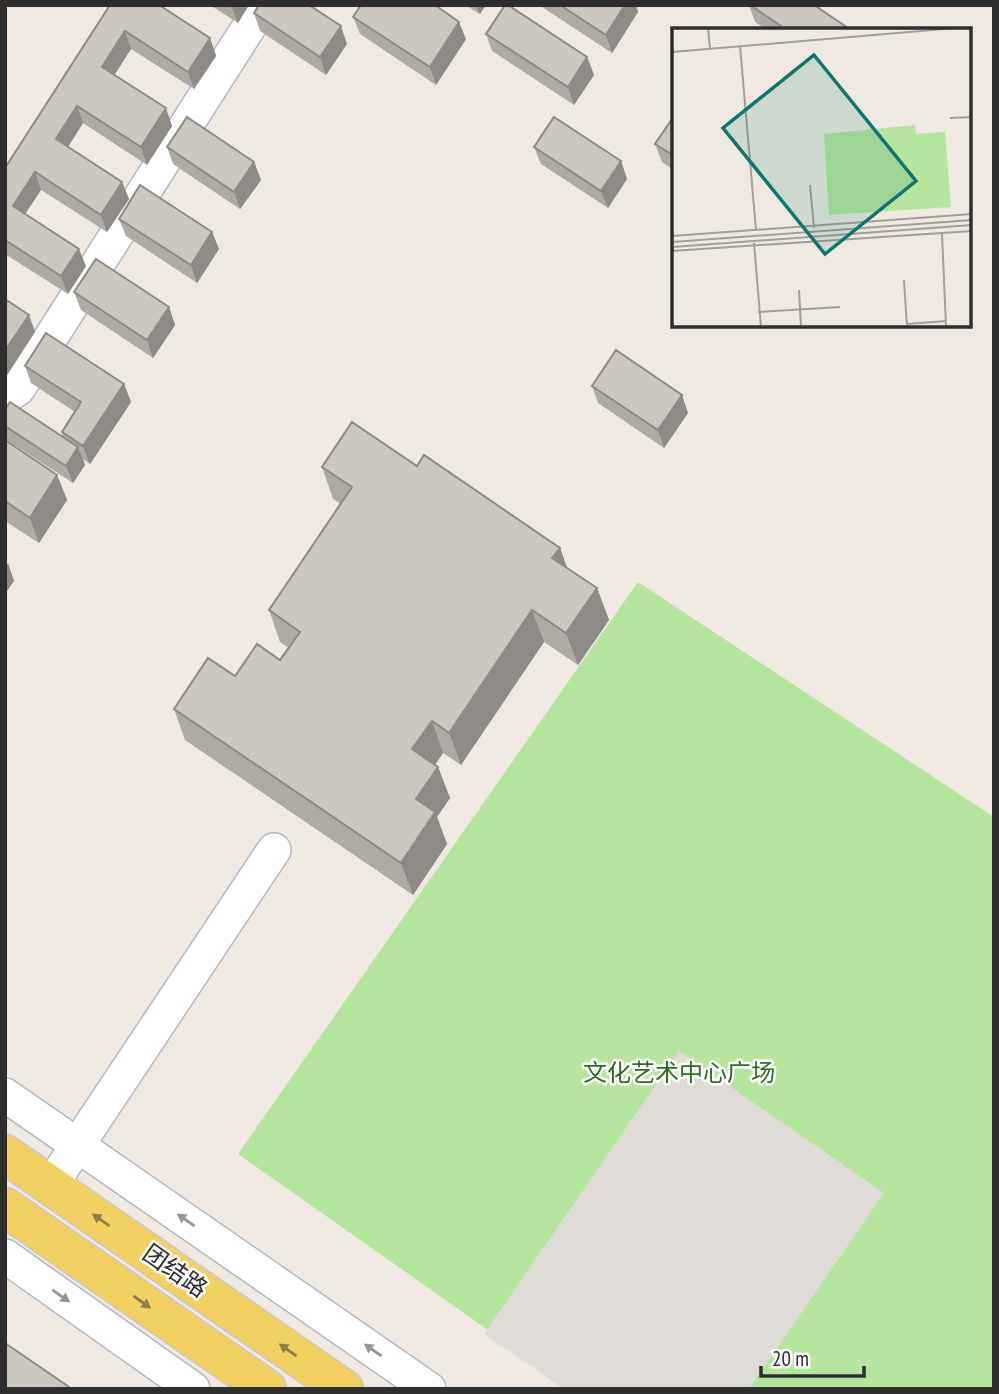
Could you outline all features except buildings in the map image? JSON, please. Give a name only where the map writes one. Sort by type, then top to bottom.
[{"type":"main road","name":"团结路","points":[[5,1154],[344,1389]]},
{"type":"main road","name":"团结路","points":[[5,1207],[267,1389]]},
{"type":"street","points":[[5,397],[18,389],[263,5]]},
{"type":"street","points":[[51,1185],[274,850]]},
{"type":"street","points":[[5,1094],[429,1389]]},
{"type":"street","points":[[5,1256],[193,1389]]},
{"type":"green space","name":"文化艺术中心广场","points":[[638,582],[994,817],[994,1389],[572,1389],[238,1154]]},
{"type":"shaded area","points":[[679,1051],[884,1193],[749,1389],[564,1389],[484,1334]]}]
